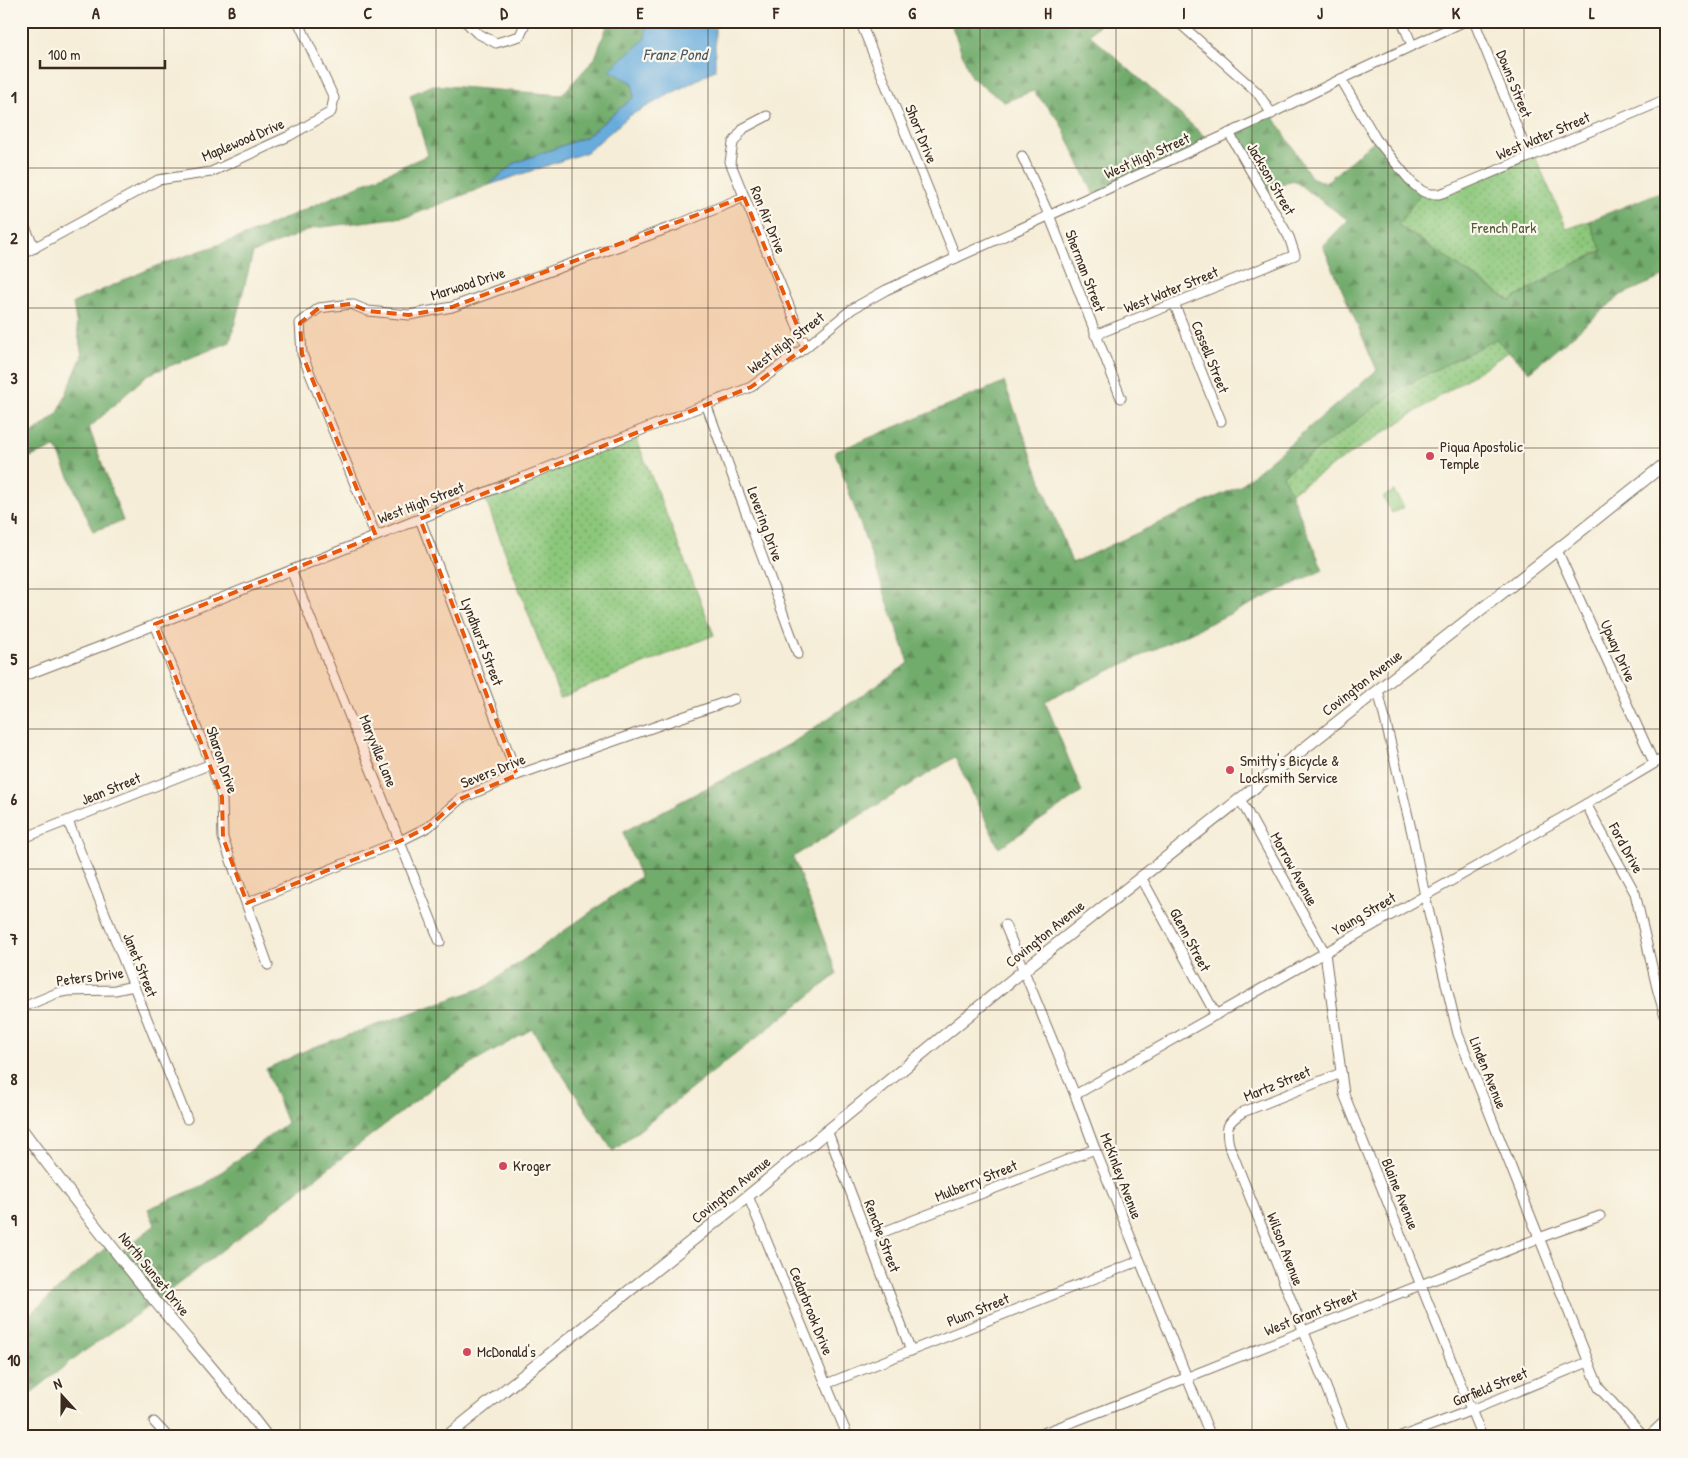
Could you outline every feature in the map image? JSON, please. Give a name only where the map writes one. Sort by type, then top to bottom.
[{"type":"main road","name":"Covington Avenue","points":[[446,1437],[748,1196],[1024,970],[1667,462]]},
{"type":"main road","name":"North Sunset Drive","points":[[21,1128],[110,1244],[238,1398],[267,1437]]},
{"type":"street","name":"Maplewood Drive","points":[[21,255],[158,180],[211,172],[289,136],[331,112],[334,98],[298,21]]},
{"type":"street","points":[[465,21],[477,33],[496,43],[520,36],[526,21]]},
{"type":"street","name":"Short Drive","points":[[860,21],[956,258]]},
{"type":"street","points":[[1177,21],[1257,92],[1272,114]]},
{"type":"street","points":[[1402,21],[1412,45]]},
{"type":"street","name":"West High Street","points":[[21,677],[752,387],[806,347],[852,309],[886,290],[1272,114],[1341,79],[1465,21]]},
{"type":"street","name":"Downs Street","points":[[1474,21],[1529,156]]},
{"type":"street","name":"West Water Street","points":[[1341,79],[1376,139],[1412,183],[1429,194],[1439,194],[1667,99]]},
{"type":"street","name":"Ron Air Drive","points":[[767,116],[744,128],[733,143],[730,162],[806,347]]},
{"type":"street","name":"Jackson Street","points":[[1230,133],[1289,238]]},
{"type":"street","name":"Sherman Street","points":[[1022,156],[1049,216],[1121,398]]},
{"type":"street","name":"Marwood Drive","points":[[376,536],[302,354],[300,324],[319,308],[351,304],[368,311],[409,315],[452,307],[677,225],[744,197]]},
{"type":"street","points":[[21,220],[35,248]]},
{"type":"street","name":"West Water Street","points":[[1095,335],[1295,255],[1289,238]]},
{"type":"street","name":"Cassell Street","points":[[1174,303],[1221,421]]},
{"type":"street","name":"Levering Drive","points":[[706,404],[798,654]]},
{"type":"street","name":"Lyndhurst Street","points":[[420,519],[517,775]]},
{"type":"street","name":"Upway Drive","points":[[1557,550],[1654,763]]},
{"type":"street","name":"Maryville Lane","points":[[290,570],[440,942]]},
{"type":"street","name":"Sharon Drive","points":[[155,624],[211,764],[222,797],[223,838],[268,965]]},
{"type":"street","name":"Linden Avenue","points":[[1378,690],[1412,833],[1424,896],[1458,1034],[1599,1388],[1644,1437]]},
{"type":"street","name":"Severs Drive","points":[[247,903],[400,841],[428,827],[460,799],[517,775],[734,699]]},
{"type":"street","name":"Young Street","points":[[1075,1095],[1667,756]]},
{"type":"street","name":"Jean Street","points":[[21,839],[211,764]]},
{"type":"street","name":"Morrow Avenue","points":[[1240,799],[1325,953]]},
{"type":"street","name":"Ford Drive","points":[[1586,804],[1635,893],[1667,1023]]},
{"type":"street","name":"Janet Street","points":[[68,821],[187,1119]]},
{"type":"street","name":"Glenn Street","points":[[1141,877],[1216,1015]]},
{"type":"street","name":"McKinley Avenue","points":[[1005,925],[1075,1095],[1210,1437]]},
{"type":"street","name":"Blaine Avenue","points":[[1325,953],[1344,1094],[1482,1437]]},
{"type":"street","name":"Peters Drive","points":[[21,1008],[67,991],[115,990],[134,986]]},
{"type":"street","name":"Martz Street","points":[[1228,1125],[1233,1118],[1243,1112],[1340,1073]]},
{"type":"street","name":"Wilson Avenue","points":[[1228,1125],[1229,1145],[1346,1437]]},
{"type":"street","name":"Renche Street","points":[[827,1130],[911,1351]]},
{"type":"street","name":"Mulberry Street","points":[[868,1238],[1095,1149]]},
{"type":"street","name":"Cedarbrook Drive","points":[[748,1196],[848,1437]]},
{"type":"street","name":"West Grant Street","points":[[1033,1437],[1539,1238],[1600,1216]]},
{"type":"street","name":"Plum Street","points":[[826,1384],[1140,1261]]},
{"type":"street","name":"Garfield Street","points":[[1401,1437],[1588,1362]]},
{"type":"street","points":[[1648,1437],[1667,1419]]},
{"type":"street","points":[[154,1422],[168,1437]]},
{"type":"highlighted area","points":[[744,197],[806,347],[751,387],[420,519],[517,775],[460,799],[428,827],[400,841],[247,903],[223,838],[222,797],[155,624],[376,536],[302,354],[300,323],[319,308],[351,304],[368,311],[409,315],[452,307]]},
{"type":"green space","points":[[609,21],[647,21],[646,39],[610,70],[633,83],[634,97],[586,137],[515,163],[489,185],[410,216],[314,228],[253,253],[230,342],[147,375],[89,428],[123,521],[93,531],[56,447],[25,459],[21,470],[21,443],[58,413],[82,356],[73,303],[156,266],[247,235],[428,155],[410,95],[433,85],[562,95],[595,58]]},
{"type":"green space","points":[[950,21],[1102,21],[1090,35],[1211,142],[1094,195],[1059,120],[1033,91],[1004,102],[971,77]]},
{"type":"green space","points":[[1272,114],[1311,177],[1325,183],[1376,139],[1422,191],[1398,225],[1510,301],[1553,275],[1602,251],[1589,221],[1667,189],[1667,275],[1621,295],[1529,372],[1496,339],[1402,387],[1283,475],[1323,570],[1045,701],[1082,792],[999,848],[955,757],[793,857],[837,974],[613,1151],[532,1029],[440,1082],[156,1301],[76,1357],[21,1401],[21,1322],[110,1244],[118,1254],[155,1225],[148,1209],[204,1185],[287,1123],[266,1069],[311,1048],[485,987],[640,877],[623,832],[792,743],[909,663],[835,452],[1004,382],[1072,563],[1240,486],[1377,370],[1323,246],[1348,220],[1293,180],[1263,193],[1229,133]]},
{"type":"green space","name":"French Park","points":[[1534,154],[1567,229],[1589,221],[1602,250],[1553,275],[1510,301],[1397,224],[1422,191],[1429,194]]},
{"type":"green space","points":[[1497,338],[1510,351],[1290,493],[1283,475],[1402,387]]},
{"type":"green space","points":[[634,433],[714,635],[560,698],[483,493]]},
{"type":"green space","points":[[1394,491],[1404,507],[1392,513],[1383,497]]},
{"type":"water","name":"Franz Pond","points":[[647,21],[715,21],[715,70],[629,116],[587,152],[489,185],[515,163],[586,137],[634,97],[633,83],[609,70],[645,39]]},
{"type":"place","name":"Piqua Apostolic Temple","points":[[1430,456]]},
{"type":"place","name":"Smitty's Bicycle & Locksmith Service","points":[[1230,770]]},
{"type":"place","name":"Kroger","points":[[503,1166]]},
{"type":"place","name":"McDonald's","points":[[467,1352]]}]
